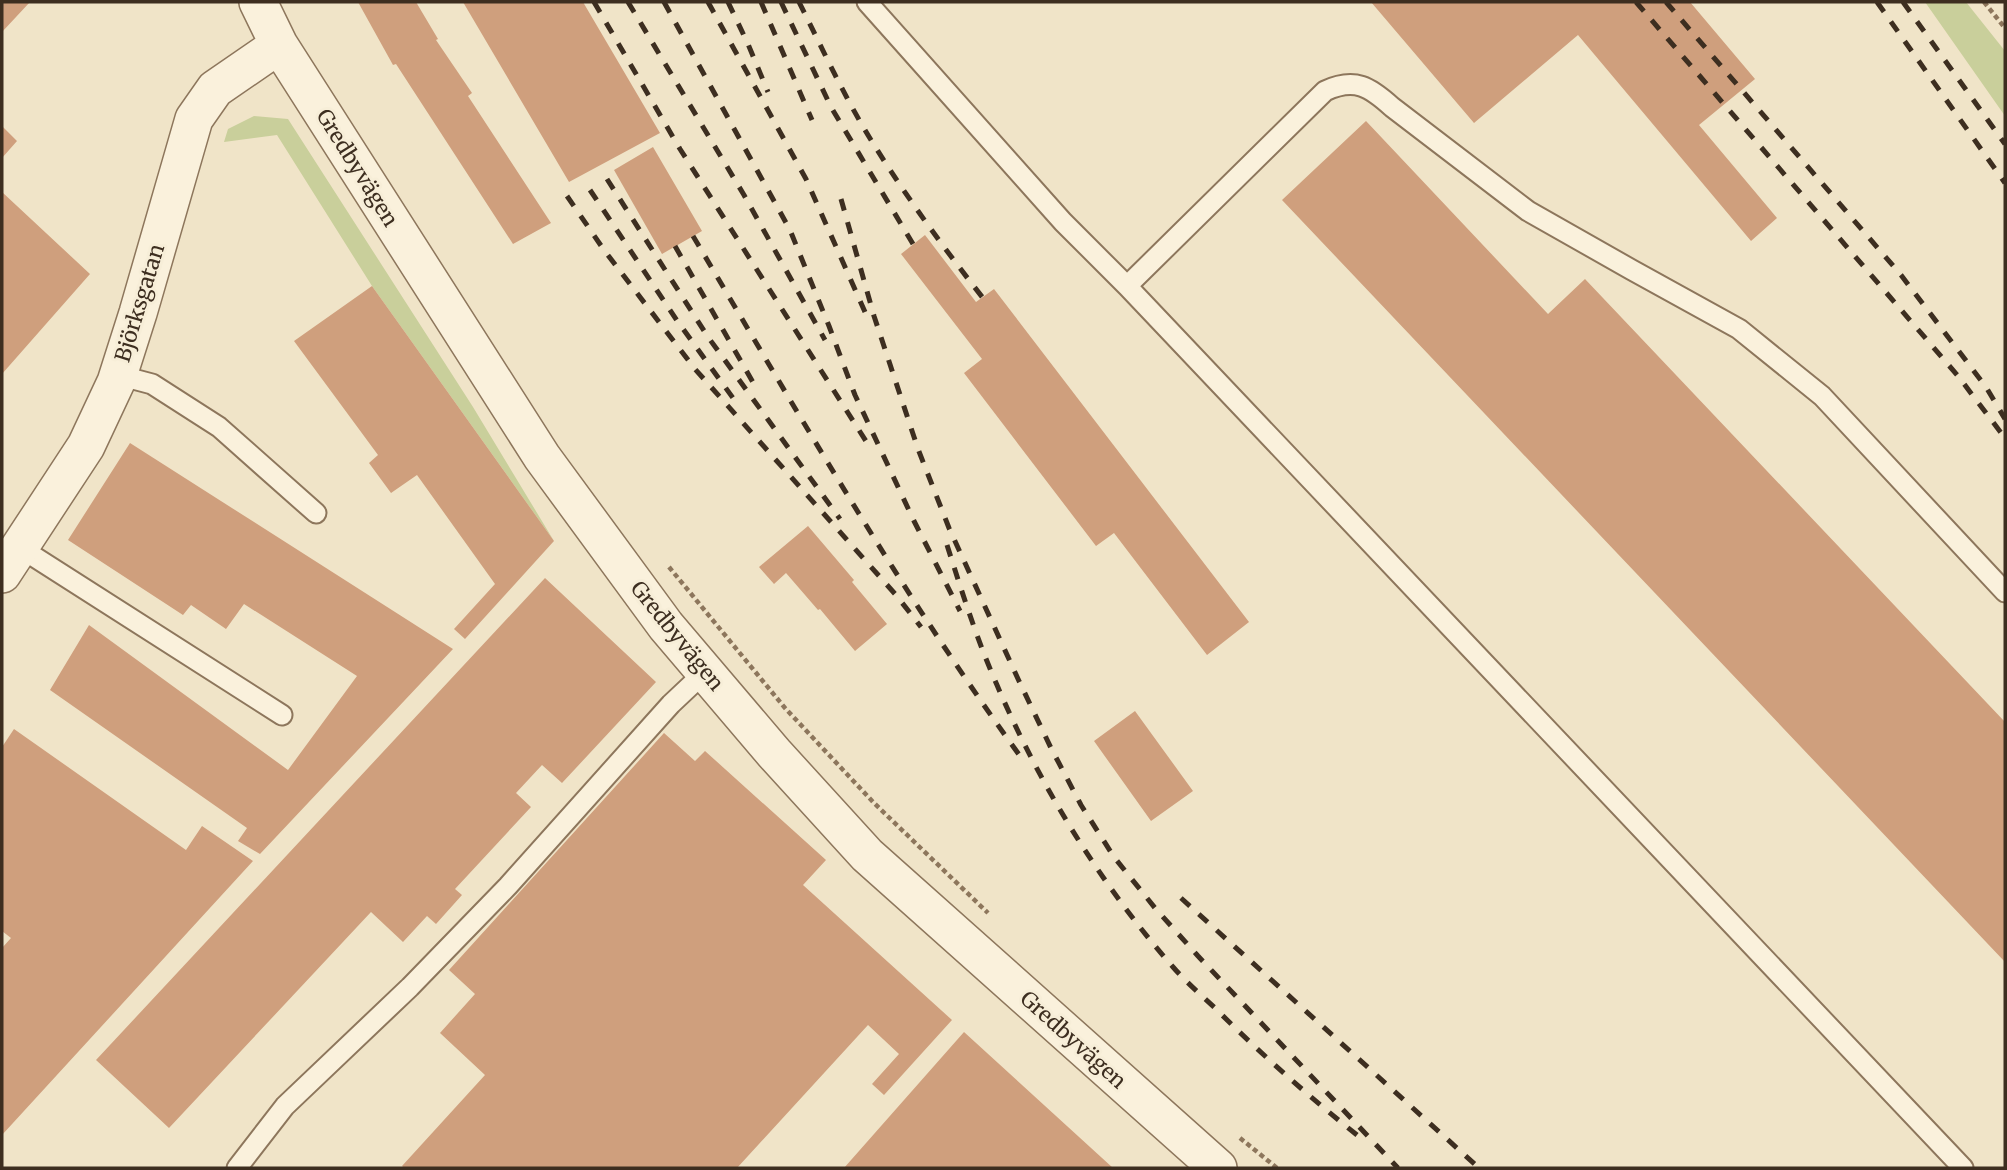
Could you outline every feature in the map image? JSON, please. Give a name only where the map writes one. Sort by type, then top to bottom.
[{"type":"street","name":"Gredbyvägen","points":[[258,2],[279,45],[542,457],[666,626],[774,753],[867,855],[1218,1168]]},
{"type":"street","name":"Björksgatan","points":[[10,561],[86,446],[118,375],[194,119],[215,89],[279,45]]},
{"type":"lane","points":[[867,2],[1063,222],[1127,286],[1963,1168]]},
{"type":"lane","points":[[1127,286],[1325,91],[1340,84],[1372,89],[1528,211],[1739,329],[1822,396],[2005,592]]},
{"type":"lane","points":[[118,375],[152,384],[219,427],[316,513]]},
{"type":"lane","points":[[10,561],[282,715]]},
{"type":"lane","points":[[237,1168],[285,1106],[410,988],[508,886],[671,704],[705,672]]},
{"type":"path","points":[[1986,3],[2005,28]]},
{"type":"path","points":[[665,562],[785,708],[874,803],[996,921]]},
{"type":"path","points":[[1235,1134],[1277,1168]]},
{"type":"green space","points":[[1925,2],[1966,2],[2005,51],[2005,116]]},
{"type":"green space","points":[[254,116],[288,119],[473,407],[554,541],[372,286],[277,135],[224,142],[228,129]]},
{"type":"building","points":[[2,2],[30,2],[2,32]]},
{"type":"building","points":[[358,2],[416,2],[438,39],[436,40],[472,93],[468,96],[551,223],[513,244],[396,64],[393,65]]},
{"type":"building","points":[[463,2],[583,2],[660,133],[569,182]]},
{"type":"building","points":[[1371,2],[1690,2],[1755,79],[1699,125],[1777,218],[1751,241],[1578,35],[1474,123]]},
{"type":"building","points":[[1366,121],[1548,314],[1585,279],[2005,722],[2005,962],[1282,200]]},
{"type":"building","points":[[2,126],[17,141],[2,158]]},
{"type":"building","points":[[653,147],[702,231],[662,254],[614,170]]},
{"type":"building","points":[[2,192],[90,274],[2,374]]},
{"type":"building","points":[[925,235],[976,302],[994,289],[1249,622],[1207,655],[1114,533],[1096,546],[964,373],[982,359],[901,254]]},
{"type":"building","points":[[372,286],[554,541],[465,639],[454,629],[495,584],[417,475],[391,493],[369,463],[378,455],[294,341]]},
{"type":"building","points":[[130,443],[453,649],[260,854],[238,841],[247,828],[50,690],[89,625],[288,770],[357,676],[244,604],[226,629],[191,605],[183,615],[68,540]]},
{"type":"building","points":[[808,526],[887,624],[855,651],[786,573],[774,584],[759,567]]},
{"type":"building","points":[[545,578],[656,682],[562,783],[542,765],[516,793],[531,807],[455,889],[462,895],[436,924],[427,916],[403,942],[371,912],[169,1128],[96,1060]]},
{"type":"building","points":[[1135,711],[1193,791],[1151,821],[1094,741]]},
{"type":"building","points":[[14,729],[186,850],[202,826],[253,861],[2,1135],[2,948],[11,938],[2,931],[2,747]]},
{"type":"building","points":[[664,733],[695,761],[705,751],[826,860],[803,885],[952,1020],[884,1095],[872,1084],[899,1054],[868,1025],[737,1168],[404,1168],[402,1166],[485,1075],[440,1033],[475,994],[449,970]]},
{"type":"building","points":[[964,1032],[1113,1168],[844,1168]]},
{"type":"railway","points":[[594,2],[680,149],[871,449]]},
{"type":"railway","points":[[628,2],[744,195],[825,340]]},
{"type":"railway","points":[[664,2],[790,230],[855,395],[960,611]]},
{"type":"railway","points":[[708,2],[806,179],[865,312]]},
{"type":"railway","points":[[728,2],[768,92]]},
{"type":"railway","points":[[761,2],[812,120]]},
{"type":"railway","points":[[781,2],[831,107],[913,244]]},
{"type":"railway","points":[[799,2],[842,89],[871,140],[897,181],[983,298]]},
{"type":"railway","points":[[1636,2],[1958,376],[2005,438]]},
{"type":"railway","points":[[1666,2],[1901,275],[1986,387],[2005,419]]},
{"type":"railway","points":[[1877,2],[2005,183]]},
{"type":"railway","points":[[1903,2],[2005,144]]},
{"type":"railway","points":[[607,179],[708,337],[840,519]]},
{"type":"railway","points":[[590,190],[678,322],[733,398]]},
{"type":"railway","points":[[567,196],[604,250],[695,369],[896,595],[921,627]]},
{"type":"railway","points":[[841,199],[874,316],[918,449],[949,528],[1019,681],[1081,805],[1114,857],[1155,908],[1398,1168]]},
{"type":"railway","points":[[693,236],[811,436],[893,567],[978,697],[1023,760]]},
{"type":"railway","points":[[675,246],[758,391]]},
{"type":"railway","points":[[947,545],[983,651],[1014,723],[1074,833],[1121,903],[1183,978],[1284,1073],[1357,1135]]},
{"type":"railway","points":[[1181,898],[1479,1168]]}]
